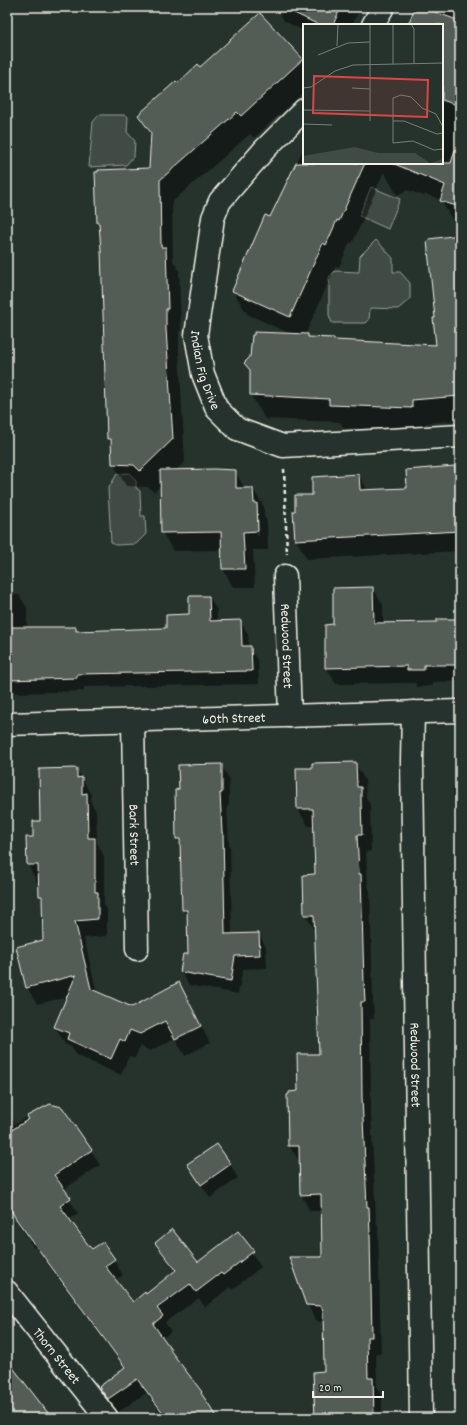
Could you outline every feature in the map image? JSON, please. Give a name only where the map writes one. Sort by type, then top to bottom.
[{"type":"street","points":[[374,24],[382,7]]},
{"type":"street","name":"Indian Fig Drive","points":[[303,111],[265,149],[220,201],[213,218],[196,335],[202,374],[217,409],[237,429],[284,446],[460,436]]},
{"type":"street","name":"Redwood Street","points":[[285,576],[290,716]]},
{"type":"street","name":"60th Street","points":[[7,724],[460,711]]},
{"type":"street","name":"Redwood Street","points":[[413,712],[412,761],[421,1418]]},
{"type":"street","name":"Bark Street","points":[[134,721],[137,950]]},
{"type":"street","name":"Thorn Street","points":[[7,1292],[107,1418]]},
{"type":"path","points":[[284,446],[288,549],[285,576]]},
{"type":"shaded area","points":[[99,115],[124,115],[128,117],[127,132],[135,141],[134,156],[126,165],[89,167],[93,122]]},
{"type":"shaded area","points":[[371,187],[400,199],[388,229],[359,216]]},
{"type":"shaded area","points":[[376,240],[393,258],[393,272],[400,272],[410,283],[410,299],[398,309],[370,308],[369,320],[366,323],[332,323],[329,315],[329,277],[335,271],[359,272],[360,256]]},
{"type":"shaded area","points":[[129,473],[136,481],[136,488],[140,491],[141,516],[145,516],[146,534],[136,544],[115,545],[111,542],[108,489],[117,474]]},
{"type":"building","points":[[282,7],[341,7],[333,24],[317,24]]},
{"type":"building","points":[[415,7],[421,7],[460,21],[460,106],[443,100],[443,24],[408,24]]},
{"type":"building","points":[[260,13],[303,59],[241,116],[237,112],[160,180],[161,247],[166,247],[168,309],[166,309],[166,329],[173,439],[140,471],[134,465],[112,464],[111,439],[107,439],[101,250],[99,223],[97,223],[95,172],[98,172],[98,170],[149,168],[151,133],[138,115],[176,81],[178,83],[198,64],[200,67]]},
{"type":"building","points":[[455,150],[460,150],[460,207],[440,201],[445,185],[394,164],[443,164],[451,163]]},
{"type":"building","points":[[296,163],[365,164],[339,221],[337,220],[326,245],[323,243],[290,317],[232,291],[265,215],[270,217]]},
{"type":"building","points":[[460,235],[460,396],[412,400],[412,408],[329,405],[329,399],[250,395],[250,370],[244,363],[250,357],[252,335],[254,335],[254,332],[308,334],[308,337],[334,338],[334,340],[436,345],[433,318],[435,318],[427,241],[429,239]]},
{"type":"building","points":[[455,466],[456,487],[460,487],[460,531],[295,540],[293,511],[295,511],[295,495],[312,495],[312,477],[359,474],[360,490],[407,488],[406,470]]},
{"type":"building","points":[[160,470],[236,470],[236,488],[253,488],[254,503],[257,503],[258,531],[243,532],[245,569],[222,569],[221,532],[161,533]]},
{"type":"building","points":[[373,587],[374,623],[437,622],[437,619],[460,619],[460,665],[424,665],[424,670],[407,670],[407,666],[325,668],[325,625],[333,624],[333,588]]},
{"type":"building","points":[[189,596],[209,596],[210,621],[241,620],[242,646],[251,646],[252,671],[77,674],[77,678],[7,680],[7,627],[76,627],[76,631],[166,628],[166,615],[189,614]]},
{"type":"building","points":[[356,762],[357,787],[361,787],[362,835],[357,835],[359,874],[361,874],[365,1002],[361,1002],[362,1097],[367,1207],[369,1207],[372,1337],[367,1337],[368,1378],[373,1378],[374,1418],[315,1418],[313,1372],[324,1371],[323,1310],[321,1306],[306,1305],[289,1257],[322,1257],[321,1194],[300,1195],[299,1146],[288,1146],[287,1095],[289,1092],[298,1091],[297,1054],[319,1054],[314,915],[304,915],[303,875],[315,874],[313,809],[297,809],[296,768],[312,768],[312,763]]},
{"type":"building","points":[[222,764],[222,793],[220,793],[223,833],[225,934],[259,933],[260,955],[235,956],[231,981],[180,972],[183,954],[188,954],[187,910],[182,910],[180,839],[176,839],[175,790],[179,789],[178,765]]},
{"type":"building","points":[[77,768],[77,778],[82,777],[82,794],[87,793],[88,838],[95,838],[95,892],[98,892],[98,919],[75,921],[91,989],[132,1007],[179,982],[201,1026],[175,1039],[165,1021],[140,1034],[130,1030],[125,1042],[120,1039],[111,1059],[67,1039],[69,1033],[54,1027],[76,975],[26,988],[16,947],[43,940],[42,896],[39,896],[38,865],[27,865],[26,837],[33,837],[33,821],[40,821],[39,769]]},
{"type":"building","points":[[50,1104],[62,1107],[92,1150],[54,1175],[71,1198],[60,1206],[92,1249],[103,1242],[115,1259],[105,1266],[133,1302],[145,1292],[146,1294],[176,1270],[155,1243],[172,1229],[198,1262],[238,1231],[254,1251],[223,1275],[221,1273],[196,1292],[190,1284],[157,1308],[163,1316],[153,1324],[171,1349],[170,1350],[202,1392],[201,1393],[218,1418],[167,1418],[137,1379],[108,1399],[99,1387],[125,1367],[16,1219],[7,1203],[7,1133],[29,1119],[27,1116]]},
{"type":"building","points":[[217,1144],[231,1164],[201,1185],[187,1164]]},
{"type":"building","points":[[7,1360],[52,1418],[7,1418]]}]
